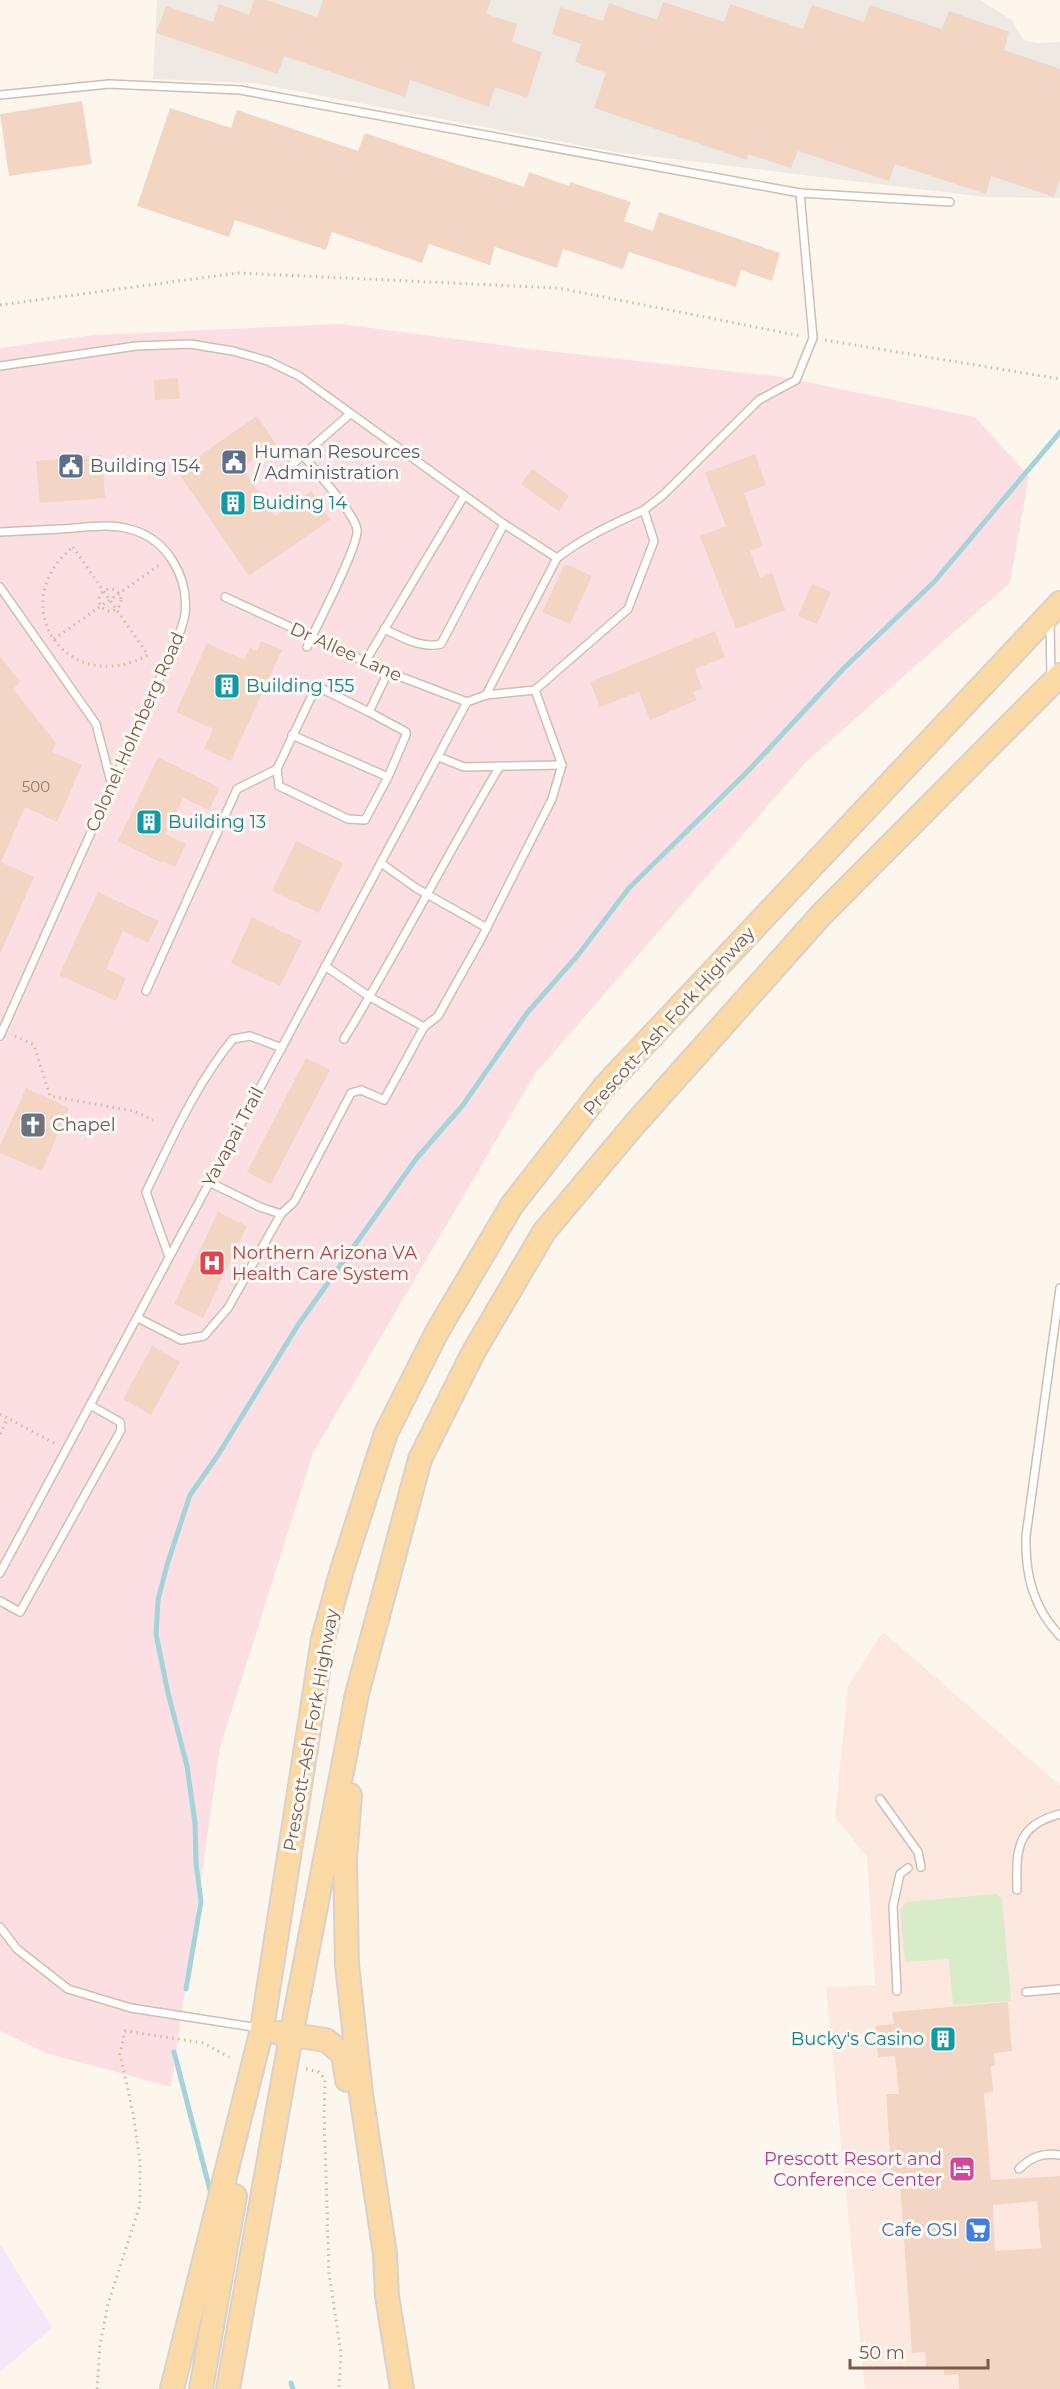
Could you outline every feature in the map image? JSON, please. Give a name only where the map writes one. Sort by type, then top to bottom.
[{"type":"main road","name":"Prescott–Ash Fork Highway","points":[[262,2029],[323,1639],[342,1570],[386,1433],[437,1332],[512,1205],[605,1086],[1055,608]]},
{"type":"main road","name":"Prescott–Ash Fork Highway","points":[[228,2389],[291,2036],[357,1694],[420,1459],[473,1353],[544,1232],[634,1125],[822,914],[1056,683]]},
{"type":"main road","points":[[357,1694],[345,1860],[347,1964],[361,2094],[385,2254],[387,2296],[402,2389]]},
{"type":"main road","points":[[262,2029],[291,2036],[327,2040],[343,2054],[373,2259],[387,2296]]},
{"type":"main road","points":[[172,2389],[262,2029]]},
{"type":"main road","points":[[201,2389],[261,2062],[262,2029]]},
{"type":"lane","points":[[0,95],[109,84],[240,90],[800,193],[950,202]]},
{"type":"lane","points":[[486,695],[557,558],[575,544],[602,529],[644,510],[663,495],[759,400],[796,380],[813,339],[800,193]]},
{"type":"lane","points":[[0,366],[136,346],[190,344],[233,351],[268,361],[299,376],[464,496],[557,558]]},
{"type":"lane","points":[[287,469],[350,414]]},
{"type":"lane","points":[[303,455],[349,513],[357,530],[353,548],[307,647]]},
{"type":"lane","points":[[365,662],[464,496]]},
{"type":"lane","points":[[467,702],[486,695],[535,690],[628,609],[654,541],[644,510]]},
{"type":"lane","points":[[384,629],[417,643],[430,646],[441,644],[504,524]]},
{"type":"lane","name":"Colonel Holmberg Road","points":[[0,532],[106,526],[131,529],[153,540],[171,557],[180,572],[185,589],[185,615],[177,640],[0,1036]]},
{"type":"lane","points":[[0,587],[96,724],[112,786]]},
{"type":"lane","name":"Dr Allee Lane","points":[[225,597],[388,672],[467,702]]},
{"type":"lane","points":[[1055,608],[1056,683]]},
{"type":"lane","points":[[369,712],[388,672]]},
{"type":"lane","points":[[320,688],[369,712],[406,732],[406,735],[388,777],[365,820],[348,819],[279,786],[277,769],[315,689],[320,688]]},
{"type":"lane","points":[[138,1318],[181,1341],[204,1336],[228,1308],[281,1214],[294,1202],[351,1093],[361,1090],[384,1100],[424,1027],[438,1016],[487,928],[552,799],[562,765],[535,690]]},
{"type":"lane","name":"Yavapai Trail","points":[[0,1573],[467,702]]},
{"type":"lane","points":[[292,735],[388,777]]},
{"type":"lane","points":[[439,757],[464,767],[562,765]]},
{"type":"lane","points":[[344,1039],[500,766]]},
{"type":"lane","points":[[146,991],[237,789],[277,769]]},
{"type":"lane","points":[[381,863],[428,895],[487,928]]},
{"type":"lane","points":[[325,966],[369,997],[424,1027]]},
{"type":"lane","points":[[170,1257],[146,1192],[179,1124],[216,1059],[233,1039],[250,1036],[282,1048]]},
{"type":"lane","points":[[209,1182],[260,1207],[281,1214]]},
{"type":"lane","points":[[1060,1288],[1025,1556],[1028,1578],[1041,1613],[1060,1636]]},
{"type":"lane","points":[[0,1601],[20,1612],[121,1430],[120,1422],[90,1405]]},
{"type":"lane","points":[[880,1800],[918,1852],[921,1867]]},
{"type":"lane","points":[[1017,1890],[1017,1852],[1025,1834],[1037,1822],[1060,1814]]},
{"type":"lane","points":[[897,1991],[893,1906],[900,1874],[908,1868]]},
{"type":"lane","points":[[0,1927],[17,1949],[68,1989],[130,2008],[262,2029]]},
{"type":"lane","points":[[1026,1992],[1060,1989]]},
{"type":"lane","points":[[1019,2169],[1039,2155],[1051,2153],[1060,2155]]},
{"type":"path","points":[[0,305],[238,273],[558,288],[813,339],[1060,379]]},
{"type":"path","points":[[73,547],[104,591],[116,609],[148,655],[133,663],[116,667],[98,667],[81,662],[66,652],[54,639],[46,624],[42,606],[46,581],[59,558],[73,547]]},
{"type":"path","points":[[54,639],[162,563]]},
{"type":"path","points":[[114,590],[119,594],[121,600],[116,609],[106,610],[101,606],[99,596],[104,591],[114,590]]},
{"type":"path","points":[[15,1036],[34,1045],[50,1096],[134,1111],[153,1120]]},
{"type":"path","points":[[0,1414],[56,1444]]},
{"type":"path","points":[[0,1434],[8,1418]]},
{"type":"path","points":[[97,2389],[100,2345],[108,2304],[140,2205],[140,2161],[133,2113],[120,2054],[125,2031],[203,2043],[229,2057]]},
{"type":"path","points":[[306,2069],[320,2072],[325,2079],[329,2273],[341,2353],[339,2389]]},
{"type":"shaded area","points":[[157,0],[980,0],[1012,20],[1023,40],[1037,43],[1060,42],[1060,198],[985,197],[615,152],[255,83],[153,79]]},
{"type":"shaded area","name":"Northern Arizona VA Health Care System","points":[[341,324],[530,349],[783,377],[975,417],[1029,476],[1010,583],[805,763],[535,1074],[313,1453],[220,1748],[171,2087],[46,2053],[0,2031],[0,348],[93,335]]},
{"type":"shaded area","points":[[883,1632],[1060,1785],[1060,2389],[865,2389],[826,1987],[875,1985],[867,1857],[835,1817],[848,1686]]},
{"type":"shaded area","points":[[0,2244],[52,2328],[0,2372]]},
{"type":"green space","points":[[997,1894],[1002,1899],[1011,2001],[953,2005],[949,1959],[905,1962],[900,1910],[906,1902]]},
{"type":"building","points":[[254,0],[266,0],[317,17],[323,0],[491,0],[486,14],[517,24],[512,42],[542,52],[527,98],[495,87],[489,107],[410,80],[405,97],[284,56],[278,74],[156,33],[166,6],[213,22],[219,4],[249,15]]},
{"type":"building","points":[[663,2],[724,22],[730,4],[803,29],[812,5],[864,22],[870,5],[942,29],[949,11],[1009,32],[1004,50],[1060,69],[1060,179],[1054,197],[991,176],[986,194],[895,164],[889,181],[798,151],[791,168],[748,154],[747,160],[594,108],[606,73],[575,62],[581,44],[552,34],[560,7],[603,21],[609,3],[657,20]]},
{"type":"building","points":[[82,101],[92,164],[9,176],[0,114]]},
{"type":"building","points":[[170,108],[231,128],[237,110],[358,151],[365,133],[524,187],[529,172],[569,186],[570,182],[631,202],[624,221],[653,231],[659,212],[780,253],[772,281],[741,270],[736,287],[629,252],[623,269],[563,249],[557,268],[495,247],[490,265],[429,244],[422,263],[332,232],[326,250],[235,220],[229,237],[137,206]]},
{"type":"building","points":[[178,378],[180,399],[155,400],[154,380]]},
{"type":"building","name":"Buiding 14","points":[[257,416],[276,444],[242,468],[275,516],[311,491],[330,520],[249,576],[177,471]]},
{"type":"building","points":[[755,454],[766,485],[744,493],[763,546],[750,551],[760,578],[772,573],[785,610],[736,629],[700,536],[726,526],[705,473]]},
{"type":"building","points":[[102,455],[105,498],[40,503],[36,461]]},
{"type":"building","points":[[532,469],[569,496],[559,511],[521,484]]},
{"type":"building","points":[[565,564],[592,576],[570,624],[542,612]]},
{"type":"building","points":[[812,584],[831,592],[817,624],[798,616]]},
{"type":"building","points":[[715,631],[725,657],[695,669],[702,688],[693,692],[697,700],[650,720],[639,692],[600,707],[590,682]]},
{"type":"building","name":"Building 155","points":[[261,641],[282,650],[231,761],[204,749],[213,729],[176,712],[207,643],[244,660],[250,648],[257,651]]},
{"type":"building","points":[[0,656],[20,682],[13,689],[56,743],[52,752],[82,765],[57,822],[25,807],[1,862],[34,877],[0,954]]},
{"type":"building","name":"Building 13","points":[[158,757],[220,788],[209,810],[183,798],[166,834],[186,844],[175,867],[118,841]]},
{"type":"building","points":[[296,841],[343,863],[319,913],[272,891]]},
{"type":"building","points":[[98,892],[159,921],[148,943],[123,931],[106,969],[126,978],[116,1001],[59,975]]},
{"type":"building","points":[[252,917],[302,941],[280,986],[231,963]]},
{"type":"building","points":[[306,1058],[330,1070],[271,1184],[247,1172]]},
{"type":"building","points":[[26,1088],[69,1108],[42,1171],[0,1153],[0,1146]]},
{"type":"building","points":[[218,1212],[247,1226],[203,1318],[174,1304]]},
{"type":"building","points":[[152,1346],[180,1362],[151,1415],[123,1399]]},
{"type":"building","name":"Prescott Resort and Conference Center","points":[[1008,2002],[1012,2051],[994,2053],[995,2066],[991,2066],[993,2092],[984,2093],[991,2180],[1060,2176],[1060,2389],[959,2389],[958,2374],[944,2375],[944,2366],[926,2367],[925,2352],[912,2353],[900,2183],[892,2183],[886,2094],[899,2094],[895,2056],[878,2057],[875,2026],[894,2024],[892,2012]],"holes":[[[1037,2201],[1041,2248],[995,2251],[993,2205]]]},
{"type":"waterway","points":[[186,1989],[201,1901],[196,1864],[195,1823],[187,1766],[168,1693],[156,1634],[158,1600],[190,1495],[218,1455],[298,1325],[416,1159],[463,1105],[527,1013],[578,955],[629,888],[748,771],[843,669],[935,581],[1060,432]]},
{"type":"waterway","points":[[174,2052],[210,2190]]},
{"type":"waterway","points":[[291,2383],[293,2389]]},
{"type":"place","name":"Human Resources / Administration","points":[[234,462]]},
{"type":"place","name":"Building 154","points":[[71,466]]},
{"type":"place","name":"Buiding 14","points":[[233,503]]},
{"type":"place","name":"Building 155","points":[[227,686]]},
{"type":"place","name":"Building 13","points":[[149,822]]},
{"type":"place","name":"Chapel","points":[[33,1125]]},
{"type":"place","name":"Northern Arizona VA Health Care System","points":[[212,1263]]},
{"type":"place","name":"Bucky's Casino","points":[[943,2039]]},
{"type":"place","name":"Prescott Resort and Conference Center","points":[[962,2169]]},
{"type":"place","name":"Cafe OSI","points":[[978,2230]]}]
